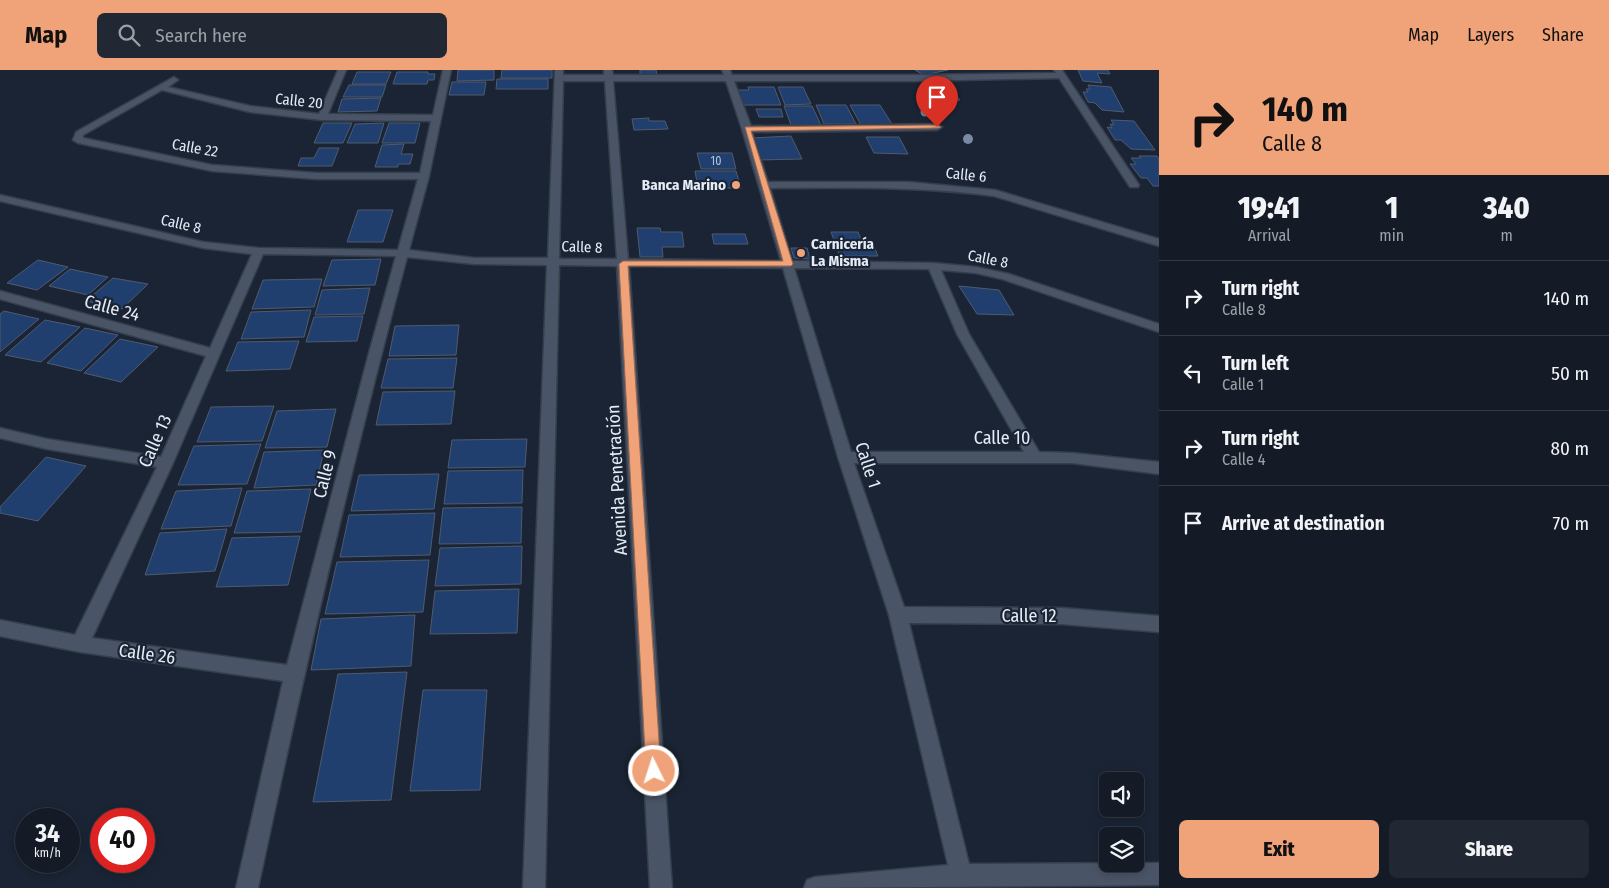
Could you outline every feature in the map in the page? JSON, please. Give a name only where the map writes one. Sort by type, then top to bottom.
[{"type":"street","points":[[322,117],[342,70]]},
{"type":"street","name":"Calle 9","points":[[247,888],[294,674],[401,253],[424,176],[435,118],[447,70]]},
{"type":"street","points":[[903,70],[915,78]]},
{"type":"street","points":[[1011,70],[1022,76]]},
{"type":"street","points":[[534,888],[559,74],[727,74],[915,78],[1022,76],[1059,72],[1134,185]]},
{"type":"street","name":"Avenida Penetración","points":[[608,74],[623,264],[661,888]]},
{"type":"street","name":"Calle 1","points":[[727,74],[747,128],[845,457],[898,615],[962,875]]},
{"type":"street","name":"Calle 22","points":[[174,80],[79,134],[78,140],[212,168],[317,176],[424,176]]},
{"type":"street","name":"Calle 20","points":[[162,88],[250,109],[322,117],[435,118]]},
{"type":"street","points":[[747,128],[937,127]]},
{"type":"street","name":"Calle 6","points":[[763,185],[897,186],[969,189],[995,193],[1159,243]]},
{"type":"street","name":"Calle 8","points":[[0,198],[202,244],[259,252],[401,253],[474,261],[933,266],[976,270],[1005,276],[1159,328]]},
{"type":"street","name":"Calle 13","points":[[80,644],[166,463],[259,252]]},
{"type":"street","points":[[933,266],[962,334],[1034,457]]},
{"type":"street","name":"Calle 24","points":[[0,295],[215,354]]},
{"type":"street","points":[[0,433],[47,444],[166,463]]},
{"type":"street","name":"Calle 10","points":[[845,457],[1072,458],[1159,468]]},
{"type":"street","name":"Calle 12","points":[[898,615],[1062,616],[1159,624]]},
{"type":"street","name":"Calle 26","points":[[0,628],[80,644],[294,674]]},
{"type":"street","points":[[815,888],[962,875],[1159,874]]},
{"type":"building","points":[[458,70],[494,70],[494,80],[457,81]]},
{"type":"building","points":[[502,70],[552,70],[552,78],[501,78]]},
{"type":"building","points":[[640,70],[656,70],[657,75],[640,75]]},
{"type":"building","points":[[915,70],[948,70],[924,75]]},
{"type":"building","points":[[1078,70],[1108,70],[1110,74],[1097,73],[1102,83],[1083,81]]},
{"type":"building","points":[[357,72],[391,72],[386,84],[352,84]]},
{"type":"building","points":[[397,72],[428,72],[428,74],[435,74],[434,80],[428,80],[427,84],[393,84]]},
{"type":"building","points":[[497,79],[548,79],[548,89],[496,89]]},
{"type":"building","points":[[452,82],[486,82],[484,95],[449,95]]},
{"type":"building","points":[[349,85],[386,85],[382,97],[343,97]]},
{"type":"building","points":[[1088,85],[1111,87],[1124,112],[1102,110],[1095,103],[1088,102],[1083,92],[1088,92],[1086,89],[1090,89]]},
{"type":"building","points":[[948,86],[960,100],[930,101],[919,87]]},
{"type":"building","points":[[748,87],[774,87],[781,105],[739,105],[734,90],[749,90]]},
{"type":"building","points":[[778,87],[803,87],[811,104],[785,105]]},
{"type":"building","points":[[381,98],[377,111],[338,112],[342,99]]},
{"type":"building","points":[[816,105],[846,105],[856,124],[824,124]]},
{"type":"building","points":[[850,105],[880,105],[892,124],[861,125]]},
{"type":"building","points":[[784,106],[812,106],[821,125],[791,125]]},
{"type":"building","points":[[756,109],[781,109],[783,117],[759,117]]},
{"type":"building","points":[[649,118],[649,121],[665,121],[668,129],[634,130],[632,119]]},
{"type":"building","points":[[1111,120],[1134,121],[1155,150],[1131,149],[1121,140],[1115,140],[1107,127],[1112,128],[1110,124],[1114,125]]},
{"type":"building","points":[[323,123],[352,123],[343,143],[314,143]]},
{"type":"building","points":[[384,123],[378,143],[347,143],[355,124]]},
{"type":"building","points":[[389,123],[420,123],[415,143],[382,143]]},
{"type":"building","points":[[791,136],[802,159],[758,160],[752,138]]},
{"type":"building","points":[[866,137],[899,137],[908,154],[874,153]]},
{"type":"building","points":[[404,144],[401,154],[413,154],[410,164],[398,164],[398,167],[375,167],[382,145]]},
{"type":"building","points":[[319,148],[339,148],[332,166],[298,166],[301,158],[314,158]]},
{"type":"building","points":[[697,153],[732,153],[736,169],[701,169]]},
{"type":"building","points":[[1139,156],[1157,156],[1159,159],[1159,186],[1153,186],[1147,178],[1141,178],[1130,164],[1136,164],[1131,158],[1141,158]]},
{"type":"building","points":[[695,171],[736,171],[741,188],[698,188]]},
{"type":"building","points":[[358,210],[393,210],[383,242],[347,242]]},
{"type":"building","points":[[637,228],[660,228],[661,232],[682,232],[684,247],[662,247],[663,257],[640,257]]},
{"type":"building","points":[[831,232],[858,232],[862,242],[872,242],[878,256],[840,256]]},
{"type":"building","points":[[712,234],[745,234],[748,244],[714,244]]},
{"type":"building","name":"Carnicería La Misma","points":[[791,248],[807,248],[810,259],[794,258]]},
{"type":"building","points":[[381,259],[375,285],[323,286],[332,260]]},
{"type":"building","points":[[38,260],[68,267],[37,290],[7,283]]},
{"type":"building","points":[[70,269],[108,277],[88,295],[49,286]]},
{"type":"building","points":[[113,278],[148,284],[122,309],[86,301]]},
{"type":"building","points":[[322,279],[314,307],[252,309],[263,280]]},
{"type":"building","points":[[959,286],[999,290],[1014,315],[977,314]]},
{"type":"building","points":[[370,288],[364,314],[315,315],[322,290]]},
{"type":"building","points":[[311,310],[304,337],[241,339],[251,312]]},
{"type":"building","points":[[4,311],[39,319],[0,352],[0,314]]},
{"type":"building","points":[[363,316],[357,341],[306,342],[314,317]]},
{"type":"building","points":[[45,320],[80,327],[41,362],[5,355]]},
{"type":"building","points":[[459,325],[456,355],[389,356],[395,326]]},
{"type":"building","points":[[85,328],[118,335],[81,371],[47,363]]},
{"type":"building","points":[[120,339],[158,347],[121,382],[84,373]]},
{"type":"building","points":[[299,341],[290,369],[226,371],[238,342]]},
{"type":"building","points":[[457,358],[453,388],[381,388],[388,359]]},
{"type":"building","points":[[455,391],[451,424],[376,425],[383,392]]},
{"type":"building","points":[[274,406],[262,441],[197,442],[211,407]]},
{"type":"building","points":[[336,409],[327,447],[265,448],[277,411]]},
{"type":"building","points":[[527,439],[525,467],[448,468],[452,440]]},
{"type":"building","points":[[261,444],[247,484],[178,485],[194,446]]},
{"type":"building","points":[[324,450],[316,485],[254,488],[264,452]]},
{"type":"building","points":[[46,457],[86,466],[38,521],[0,513],[0,507]]},
{"type":"building","points":[[523,470],[522,503],[444,504],[448,471]]},
{"type":"building","points":[[439,474],[434,509],[351,511],[359,475]]},
{"type":"building","points":[[242,488],[231,526],[161,529],[176,491]]},
{"type":"building","points":[[311,489],[301,532],[234,533],[247,491]]},
{"type":"building","points":[[522,507],[521,543],[439,544],[443,508]]},
{"type":"building","points":[[435,513],[430,555],[340,557],[349,515]]},
{"type":"building","points":[[227,529],[215,571],[145,575],[160,533]]},
{"type":"building","points":[[300,536],[288,585],[216,587],[232,538]]},
{"type":"building","points":[[522,546],[521,584],[435,586],[440,548]]},
{"type":"building","points":[[429,560],[423,612],[325,614],[337,562]]},
{"type":"building","points":[[519,589],[517,633],[430,634],[435,591]]},
{"type":"building","points":[[415,615],[411,666],[311,670],[321,619]]},
{"type":"building","points":[[407,672],[391,800],[313,802],[338,674]]},
{"type":"building","points":[[423,690],[487,690],[480,790],[410,791]]},
{"type":"place","name":"Banca Marino","points":[[736,185]]},
{"type":"place","name":"Carnicería La Misma","points":[[801,253]]},
{"type":"route","points":[[654,771],[623,264],[788,264],[747,128],[937,127]]}]
